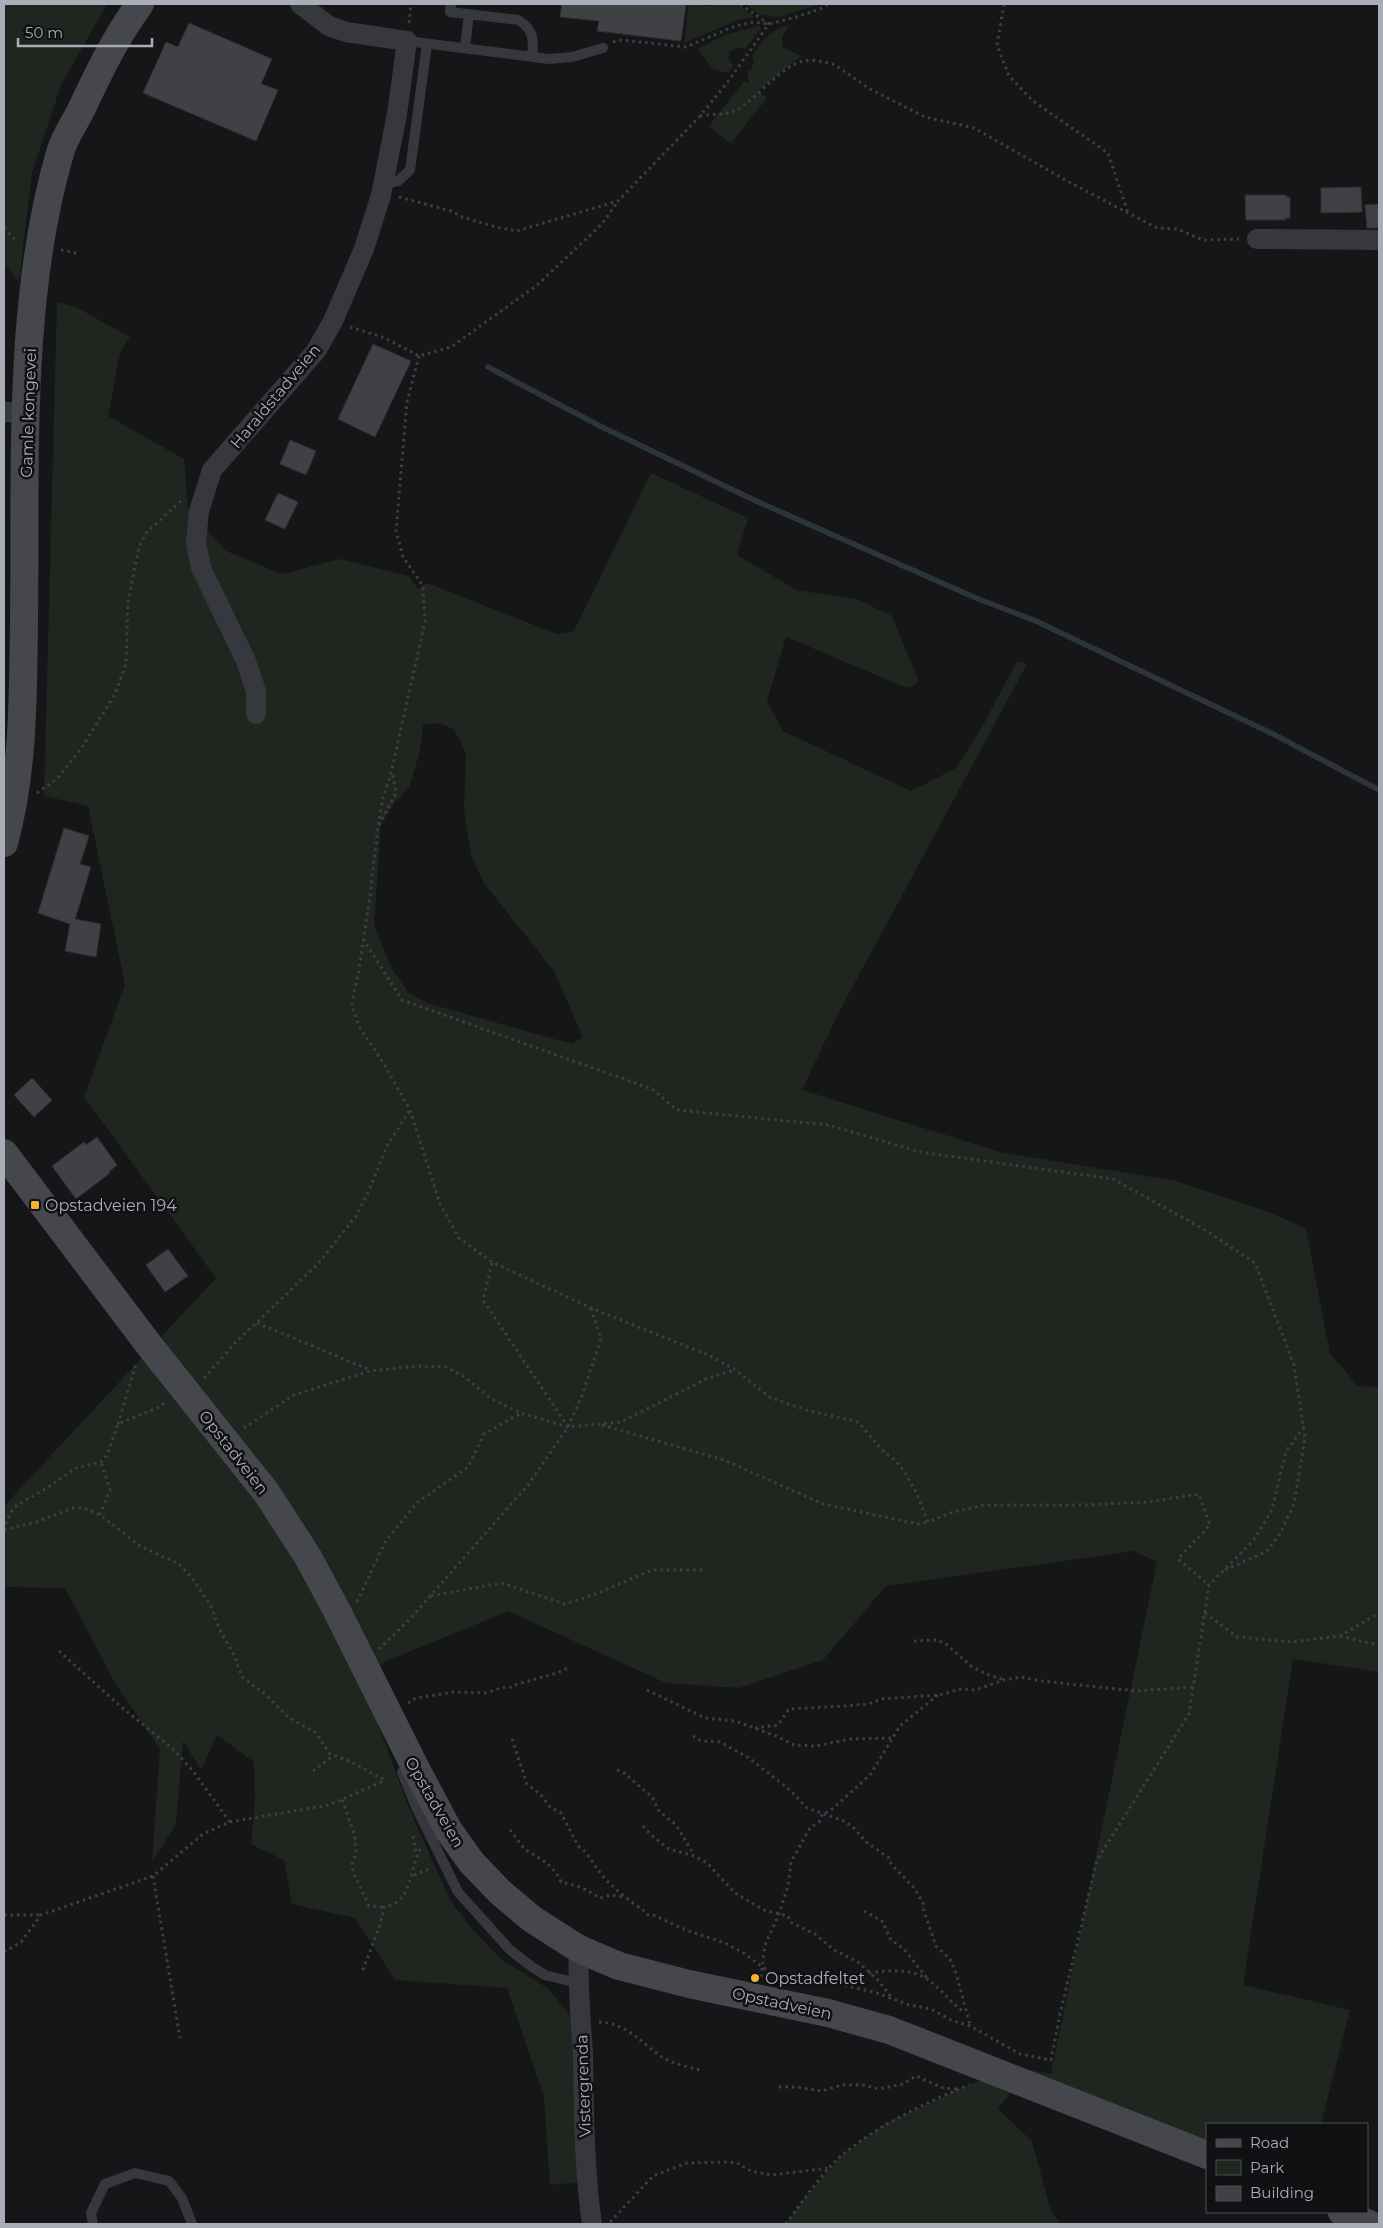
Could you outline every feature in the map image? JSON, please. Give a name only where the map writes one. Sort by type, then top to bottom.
[{"type":"street","name":"Gamle kongevei","points":[[4,844],[23,735],[15,412],[32,307],[39,245],[60,151],[119,33],[140,4]]},
{"type":"street","points":[[300,4],[329,26],[380,38],[407,41]]},
{"type":"street","name":"Haraldstadveien","points":[[256,714],[256,691],[246,661],[201,568],[196,543],[199,511],[212,470],[316,350],[333,321],[364,249],[382,190],[397,114],[407,41]]},
{"type":"street","points":[[1257,238],[1379,240]]},
{"type":"street","name":"Opstadveien","points":[[4,1153],[149,1345],[266,1492],[303,1549],[364,1663],[449,1831],[472,1863],[501,1893],[532,1919],[579,1948],[619,1966],[671,1979],[828,2012],[871,2024],[1000,2072],[1206,2156]]},
{"type":"street","name":"Vistergrenda","points":[[579,1948],[577,1982],[581,2020],[586,2181],[592,2224]]},
{"type":"street","points":[[1344,2213],[1369,2224]]},
{"type":"lane","points":[[451,4],[450,12],[518,20],[526,24],[532,32],[534,40],[532,57]]},
{"type":"lane","points":[[465,48],[469,14]]},
{"type":"lane","points":[[407,41],[549,59],[572,58],[602,48]]},
{"type":"lane","points":[[382,190],[410,170],[427,44]]},
{"type":"lane","points":[[402,1772],[432,1842],[458,1892],[510,1950],[545,1975],[577,1982]]},
{"type":"lane","points":[[93,2224],[91,2213],[106,2184],[135,2173],[169,2181],[182,2198],[192,2224]]},
{"type":"path","points":[[740,4],[769,24]]},
{"type":"path","points":[[602,48],[610,43],[621,40],[686,47],[735,26],[754,22],[769,24],[796,18],[828,4]]},
{"type":"path","points":[[1004,4],[997,45],[1009,76],[1033,101],[1108,153],[1128,212]]},
{"type":"path","points":[[333,321],[385,338],[420,356],[451,347],[536,286],[602,224],[618,201],[700,116],[726,84],[769,24]]},
{"type":"path","points":[[700,116],[734,112],[758,94],[768,83],[803,61],[828,63],[835,65],[870,89],[925,117],[974,128],[1069,182],[1158,228],[1177,229],[1204,240],[1257,238]]},
{"type":"path","points":[[382,190],[451,211],[462,217],[517,231],[618,201]]},
{"type":"path","points":[[4,228],[16,240]]},
{"type":"path","points":[[54,248],[80,254]]},
{"type":"path","points":[[420,356],[407,402],[396,531],[403,557],[423,586],[425,622],[392,770],[382,797],[359,971],[352,1001],[360,1028],[384,1064],[410,1110],[440,1204],[459,1238],[492,1262],[591,1308],[708,1355],[736,1370],[769,1397],[806,1410],[858,1422],[884,1452],[895,1460],[904,1471],[916,1492],[928,1522]]},
{"type":"path","points":[[36,794],[57,780],[81,749],[114,694],[126,664],[128,602],[139,547],[148,532],[185,497]]},
{"type":"path","points":[[378,826],[396,793],[392,770]]},
{"type":"path","points":[[363,939],[402,1000],[652,1089],[677,1110],[829,1125],[920,1152],[1113,1179],[1205,1230],[1255,1263],[1294,1365],[1304,1438],[1296,1496],[1280,1534],[1266,1552],[1224,1571]]},
{"type":"path","points":[[118,1424],[157,1408],[198,1384],[318,1264],[356,1216],[368,1193],[388,1144],[410,1110]]},
{"type":"path","points":[[492,1262],[483,1300],[568,1427]]},
{"type":"path","points":[[364,1663],[410,1619],[528,1485],[568,1427],[581,1398],[601,1339],[591,1308]]},
{"type":"path","points":[[257,1323],[370,1370]]},
{"type":"path","points":[[4,1530],[10,1513],[17,1505],[47,1488],[70,1470],[101,1462],[107,1455],[138,1360],[149,1345]]},
{"type":"path","points":[[226,1440],[294,1395],[370,1370],[416,1366],[446,1366],[465,1377],[490,1398],[522,1413],[568,1427],[621,1422],[708,1378],[736,1370]]},
{"type":"path","points":[[353,1611],[386,1540],[418,1502],[468,1467],[484,1434],[522,1413]]},
{"type":"path","points":[[599,1424],[724,1460],[823,1504],[918,1524],[953,1512],[984,1505],[1084,1506],[1148,1502],[1199,1494],[1210,1525],[1178,1559],[1209,1586]]},
{"type":"path","points":[[512,1739],[527,1784],[542,1796],[549,1806],[561,1813],[578,1846],[584,1849],[598,1871],[623,1897],[648,1915],[653,1915],[686,1930],[725,1943],[742,1952],[762,1967],[779,1975],[828,1978],[846,1986],[891,1997],[906,2004],[931,2009],[951,2020],[970,2026],[1020,2054],[1051,2060],[1096,1860],[1189,1714],[1209,1586],[1253,1541],[1272,1510],[1286,1451],[1304,1427]]},
{"type":"path","points":[[100,1515],[110,1490],[108,1478],[101,1462]]},
{"type":"path","points":[[4,1530],[36,1522],[77,1507],[84,1508],[100,1515],[140,1546],[173,1560],[185,1570],[211,1606],[242,1677],[265,1694],[288,1716],[316,1733],[326,1750],[333,1756],[351,1762],[385,1780]]},
{"type":"path","points":[[430,1596],[501,1583],[565,1604],[596,1594],[652,1570],[706,1570]]},
{"type":"path","points":[[1205,1613],[1237,1637],[1291,1642],[1340,1636],[1379,1645]]},
{"type":"path","points":[[1340,1636],[1379,1613]]},
{"type":"path","points":[[914,1642],[937,1640],[946,1644],[971,1666],[986,1674],[1004,1680]]},
{"type":"path","points":[[59,1651],[120,1706],[173,1748],[192,1770],[230,1822]]},
{"type":"path","points":[[401,1707],[416,1698],[454,1692],[485,1693],[502,1688],[512,1688],[514,1685],[557,1674],[570,1667]]},
{"type":"path","points":[[755,1728],[778,1725],[789,1708],[846,1706],[868,1704],[882,1698],[939,1695],[960,1689],[975,1690],[1004,1680],[1021,1677],[1136,1691],[1193,1687]]},
{"type":"path","points":[[647,1690],[704,1718],[735,1721],[776,1736],[794,1746],[816,1746],[850,1739],[893,1738]]},
{"type":"path","points":[[822,1814],[830,1811],[870,1775],[900,1726],[939,1695]]},
{"type":"path","points":[[693,1736],[702,1741],[720,1742],[749,1758],[790,1790],[807,1808],[844,1821],[854,1828],[866,1842],[889,1858],[891,1864],[915,1889],[923,1903],[936,1946],[950,1959],[956,1973],[965,2013],[970,2026]]},
{"type":"path","points":[[313,1771],[333,1756]]},
{"type":"path","points":[[617,1770],[623,1772],[652,1797],[659,1810],[676,1826],[694,1856]]},
{"type":"path","points":[[4,1916],[41,1915],[153,1876],[203,1834],[230,1822],[329,1805],[402,1772]]},
{"type":"path","points":[[342,1800],[355,1836],[356,1854],[352,1864],[354,1876],[368,1906],[389,1906],[399,1898],[413,1875],[420,1850],[432,1842]]},
{"type":"path","points":[[760,1980],[765,1945],[779,1914],[788,1886],[792,1862],[810,1828],[820,1821],[822,1814]]},
{"type":"path","points":[[643,1826],[669,1849],[694,1856],[707,1863],[735,1892],[764,1910],[788,1916],[790,1922],[815,1934],[834,1950],[858,1962],[878,1981],[891,1997]]},
{"type":"path","points":[[510,1830],[528,1852],[546,1861],[558,1874],[561,1882],[580,1887],[600,1898],[610,1895],[623,1897]]},
{"type":"path","points":[[413,1875],[444,1865]]},
{"type":"path","points":[[153,1876],[180,2038]]},
{"type":"path","points":[[363,1970],[376,1930],[382,1920],[384,1907]]},
{"type":"path","points":[[864,1911],[882,1921],[892,1940],[904,1949],[951,2003],[965,2013]]},
{"type":"path","points":[[4,1952],[22,1942],[41,1915]]},
{"type":"path","points":[[869,1973],[906,1971],[930,1980]]},
{"type":"path","points":[[581,2020],[615,2024],[638,2036],[663,2058],[702,2071]]},
{"type":"path","points":[[786,2224],[840,2156],[885,2124],[1000,2072]]},
{"type":"path","points":[[779,2087],[822,2091],[842,2085],[863,2085],[879,2089],[903,2084],[916,2076],[943,2088],[959,2089]]},
{"type":"path","points":[[602,2224],[611,2221],[653,2176],[687,2163],[737,2163],[752,2171],[771,2175],[831,2168]]},
{"type":"green space","points":[[4,4],[107,4],[61,85],[32,172],[19,282],[4,263]]},
{"type":"green space","points":[[689,4],[709,6],[710,4],[737,4],[755,17],[738,20],[684,43]]},
{"type":"green space","points":[[746,4],[821,4],[778,17],[760,15]]},
{"type":"green space","points":[[789,25],[782,37],[783,47],[801,56],[758,91],[767,98],[731,144],[709,126],[744,81],[749,84],[747,71],[751,69],[754,63],[752,56],[764,40],[776,30]]},
{"type":"green space","points":[[760,26],[761,29],[745,49],[737,47],[729,53],[729,61],[734,65],[728,73],[713,69],[697,49],[727,34]]},
{"type":"green space","points":[[57,302],[74,306],[130,337],[120,353],[108,416],[184,459],[188,509],[226,551],[282,574],[340,559],[409,576],[418,589],[427,583],[557,634],[574,631],[651,473],[748,518],[737,555],[796,590],[857,599],[892,616],[919,682],[907,688],[786,637],[767,701],[783,731],[911,791],[956,768],[981,729],[1017,661],[1027,664],[839,1012],[802,1090],[1000,1152],[1176,1181],[1274,1214],[1306,1229],[1330,1353],[1358,1386],[1379,1387],[1379,1672],[1293,1659],[1243,1985],[1350,2010],[1321,2123],[1206,2123],[1206,2155],[1020,2080],[998,2109],[1032,2141],[1050,2208],[1060,2224],[786,2224],[840,2157],[885,2124],[966,2086],[1014,2067],[1051,2074],[1157,1562],[1134,1551],[886,1586],[823,1660],[739,1688],[666,1683],[508,1611],[387,1661],[362,1680],[408,1806],[450,1900],[475,1932],[502,1960],[549,1989],[572,2018],[580,2182],[550,2185],[544,2097],[507,1988],[395,1980],[355,1918],[292,1904],[284,1860],[251,1844],[255,1801],[254,1762],[217,1735],[201,1770],[183,1741],[176,1824],[152,1862],[160,1749],[116,1685],[65,1588],[4,1587],[4,1506],[216,1278],[84,1097],[125,985],[88,806],[44,796]],"holes":[[[439,723],[454,729],[466,753],[464,810],[471,854],[483,882],[554,971],[583,1037],[572,1044],[427,1003],[409,993],[392,969],[374,924],[381,823],[396,801],[409,788],[420,751],[423,725]]]},
{"type":"building","points":[[562,4],[686,4],[681,41],[597,31],[599,21],[560,17]]},
{"type":"building","points":[[189,23],[272,59],[261,84],[278,90],[256,141],[143,93],[166,42],[178,47]]},
{"type":"building","points":[[1361,187],[1362,212],[1321,213],[1321,188]]},
{"type":"building","points":[[1245,195],[1286,195],[1286,197],[1290,197],[1290,218],[1286,218],[1286,220],[1246,220]]},
{"type":"building","points":[[1379,204],[1379,228],[1367,228],[1365,205]]},
{"type":"building","points":[[373,344],[411,361],[375,437],[338,419]]},
{"type":"building","points":[[290,440],[316,451],[306,475],[280,464]]},
{"type":"building","points":[[278,493],[298,502],[285,529],[265,520]]},
{"type":"building","points":[[64,828],[89,836],[80,864],[91,867],[75,919],[101,924],[96,957],[65,951],[70,924],[38,913]]},
{"type":"building","points":[[32,1078],[52,1100],[34,1117],[14,1095]]},
{"type":"building","points":[[97,1137],[117,1165],[110,1173],[76,1199],[52,1166],[84,1142],[86,1145]]},
{"type":"building","points":[[168,1249],[188,1276],[165,1292],[146,1265]]},
{"type":"waterway","points":[[488,367],[600,426],[756,501],[976,598],[1036,621],[1273,734],[1379,790]]},
{"type":"place","name":"Opstadveien 194","points":[[35,1205]]},
{"type":"place","name":"Opstadfeltet","points":[[755,1978]]}]
